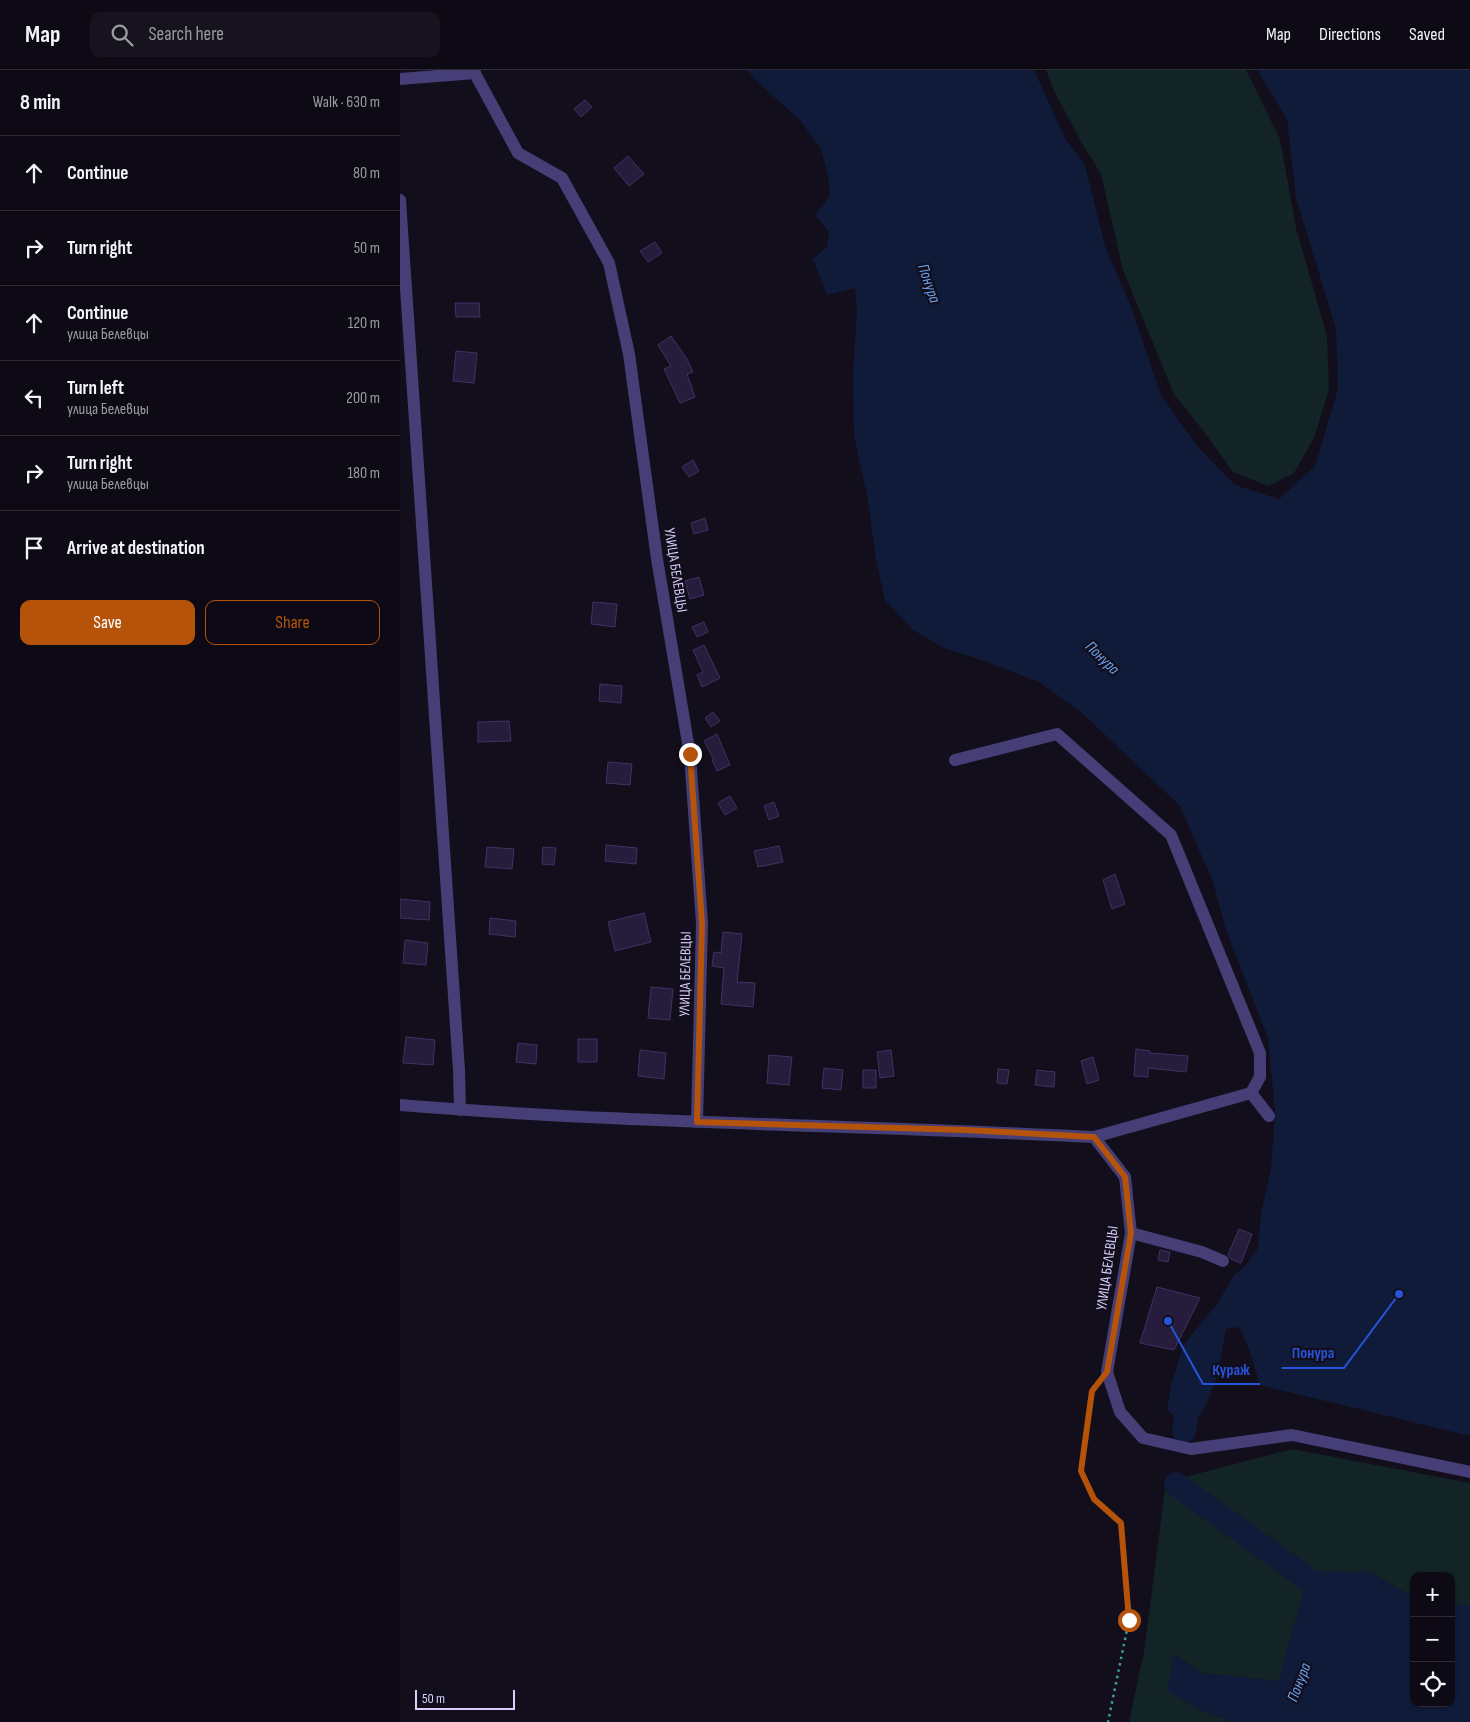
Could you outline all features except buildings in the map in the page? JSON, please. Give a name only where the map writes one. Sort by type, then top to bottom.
[{"type":"street","name":"УЛИЦА БЕЛЕВЦЫ","points":[[400,79],[474,72],[518,153],[562,178],[610,264],[629,354],[657,559],[690,754],[702,924],[697,1122]]},
{"type":"street","points":[[400,200],[459,1070],[460,1110]]},
{"type":"street","points":[[400,1105],[460,1110],[697,1122],[966,1130],[1094,1137],[1200,1109],[1251,1093],[1260,1077],[1260,1053],[1171,835],[1057,734],[955,760]]},
{"type":"street","points":[[1251,1093],[1269,1116]]},
{"type":"street","name":"УЛИЦА БЕЛЕВЦЫ","points":[[1094,1137],[1125,1177],[1131,1233],[1107,1372],[1120,1412],[1143,1438],[1191,1449],[1292,1435],[1470,1472]]},
{"type":"street","points":[[1131,1233],[1202,1252],[1223,1261]]},
{"type":"path","points":[[1107,1372],[1092,1391],[1081,1471],[1094,1499],[1121,1523],[1129,1620],[1108,1722]]},
{"type":"shaded area","points":[[1046,70],[1246,70],[1280,139],[1296,228],[1327,336],[1329,389],[1314,438],[1294,473],[1268,486],[1233,472],[1174,394],[1123,270],[1101,174],[1054,91]]},
{"type":"shaded area","points":[[1292,1449],[1470,1483],[1470,1605],[1455,1605],[1455,1572],[1410,1572],[1410,1595],[1369,1572],[1278,1681],[1201,1673],[1174,1654],[1202,1711],[1233,1722],[1129,1722],[1144,1652],[1166,1482]]},
{"type":"water","points":[[746,70],[1034,70],[1065,138],[1085,165],[1105,246],[1131,307],[1161,395],[1197,446],[1235,485],[1279,499],[1315,466],[1338,389],[1336,329],[1296,198],[1287,119],[1257,70],[1470,70],[1470,1436],[1260,1385],[1248,1346],[1239,1327],[1226,1329],[1217,1377],[1206,1404],[1195,1423],[1178,1420],[1167,1410],[1171,1385],[1183,1346],[1219,1301],[1234,1275],[1245,1266],[1258,1248],[1261,1213],[1271,1169],[1275,1113],[1268,1038],[1226,930],[1213,882],[1180,806],[1081,712],[1039,682],[944,648],[913,630],[885,600],[876,559],[867,495],[854,436],[853,376],[857,310],[855,288],[827,295],[813,259],[827,247],[829,232],[815,215],[830,196],[828,176],[821,149],[799,119]]},
{"type":"water","points":[[1309,1571],[1369,1572],[1410,1595],[1410,1707],[1455,1707],[1455,1605],[1470,1605],[1470,1722],[1233,1722],[1202,1711],[1167,1691],[1174,1654],[1202,1673],[1278,1681]]},
{"type":"waterway","name":"Понура","points":[[1184,1431],[1191,1389]]},
{"type":"waterway","name":"Понура","points":[[1176,1484],[1331,1596],[1330,1599]]},
{"type":"place","name":"Понура","points":[[1399,1294]]},
{"type":"place","name":"Кураж","points":[[1168,1321]]},
{"type":"route","points":[[690,754],[702,924],[697,1122],[966,1130],[1094,1137],[1125,1177],[1131,1233],[1107,1372],[1092,1391],[1081,1471],[1094,1499],[1121,1523],[1129,1620]]}]
